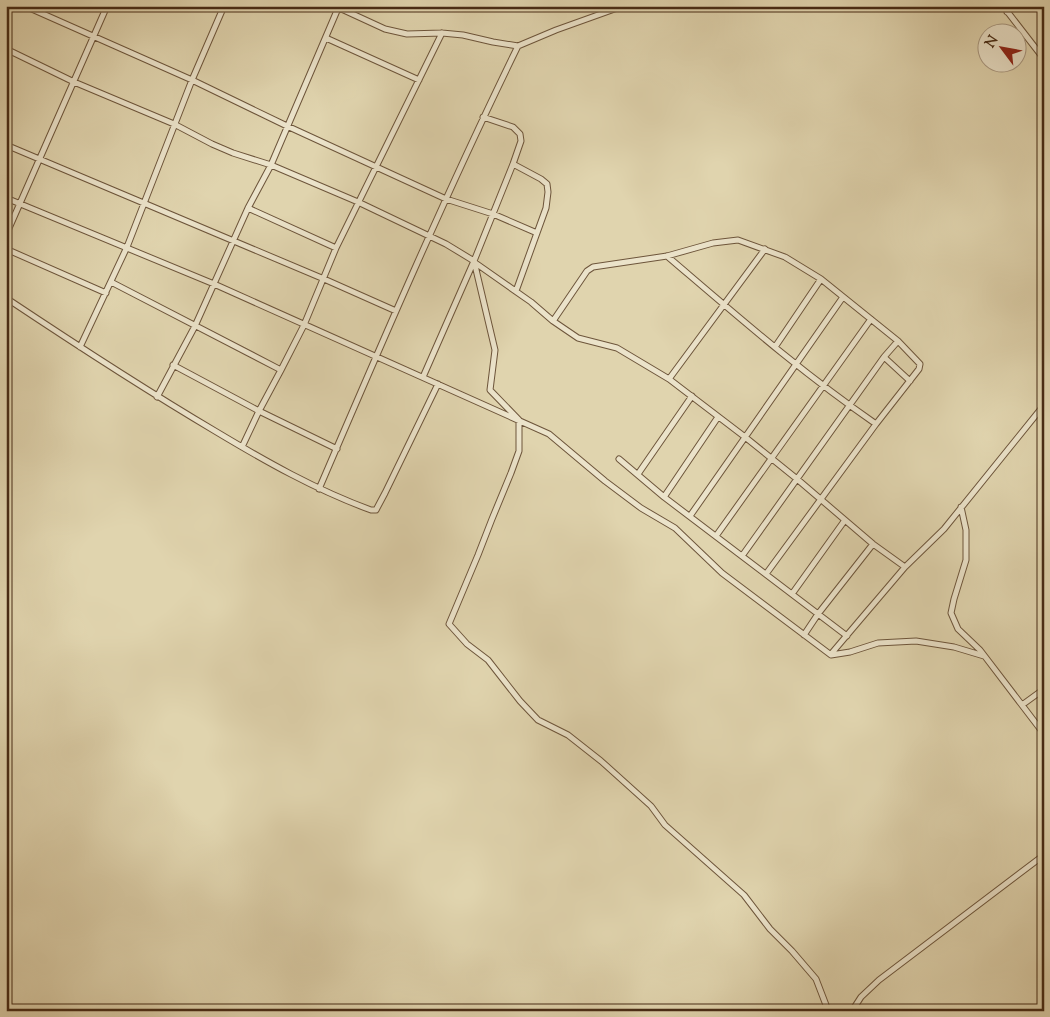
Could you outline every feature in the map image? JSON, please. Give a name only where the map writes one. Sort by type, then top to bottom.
[{"type":"street","points":[[25,6],[192,80],[446,199],[493,214],[537,233]]},
{"type":"street","points":[[6,235],[107,6]]},
{"type":"street","points":[[80,347],[127,247],[174,124],[224,6]]},
{"type":"street","points":[[156,397],[195,326],[248,208],[271,165],[338,7],[385,29],[406,34],[463,34],[518,46],[623,6]]},
{"type":"street","points":[[1003,6],[1044,59]]},
{"type":"street","points":[[1007,12],[1014,6]]},
{"type":"street","points":[[242,447],[304,325],[336,248],[442,34]]},
{"type":"street","points":[[326,38],[419,80]]},
{"type":"street","points":[[319,489],[483,116],[518,46]]},
{"type":"street","points":[[6,48],[74,82],[174,124],[212,144],[271,165],[358,202],[446,244],[516,291],[553,321],[578,338],[617,348],[669,379],[746,437],[873,544],[905,567]]},
{"type":"street","points":[[423,377],[474,262],[521,141],[520,134],[513,127],[483,116]]},
{"type":"street","points":[[6,145],[396,311]]},
{"type":"street","points":[[513,164],[541,179],[547,184],[548,192],[546,208],[516,291]]},
{"type":"street","points":[[6,198],[214,284],[550,434],[605,481],[641,508],[675,528],[722,572],[831,655],[850,652],[878,643],[916,641],[954,647],[984,656]]},
{"type":"street","points":[[248,208],[336,248]]},
{"type":"street","points":[[553,321],[587,271],[593,267],[667,256],[713,243],[738,240],[785,257],[820,279],[898,341],[920,364],[919,369],[876,424],[766,574]]},
{"type":"street","points":[[6,249],[106,293]]},
{"type":"street","points":[[669,379],[765,249]]},
{"type":"street","points":[[667,256],[796,364],[849,406],[876,424]]},
{"type":"street","points":[[474,262],[496,350],[490,390],[519,420],[519,451],[478,555],[448,624],[467,644],[488,660],[520,701],[538,720],[568,735],[601,761],[652,806],[665,825],[744,895],[770,929],[816,979],[827,1011]]},
{"type":"street","points":[[775,347],[820,279]]},
{"type":"street","points":[[111,282],[282,370]]},
{"type":"street","points":[[690,516],[843,297]]},
{"type":"street","points":[[6,298],[156,397],[242,447],[319,489],[371,510],[376,510],[438,384]]},
{"type":"street","points":[[716,536],[871,319]]},
{"type":"street","points":[[742,556],[884,357],[898,341]]},
{"type":"street","points":[[884,357],[910,381]]},
{"type":"street","points":[[173,365],[259,411],[337,448]]},
{"type":"street","points":[[638,474],[692,396]]},
{"type":"street","points":[[831,655],[905,567],[944,529],[1044,405]]},
{"type":"street","points":[[664,497],[718,416]]},
{"type":"street","points":[[620,459],[664,497],[847,636]]},
{"type":"street","points":[[961,506],[966,530],[966,560],[951,613],[958,629],[980,650],[1044,734]]},
{"type":"street","points":[[792,594],[845,520]]},
{"type":"street","points":[[804,635],[818,614],[873,544]]},
{"type":"street","points":[[1022,705],[1044,689]]},
{"type":"street","points":[[852,1011],[862,997],[879,980],[1044,854]]}]
